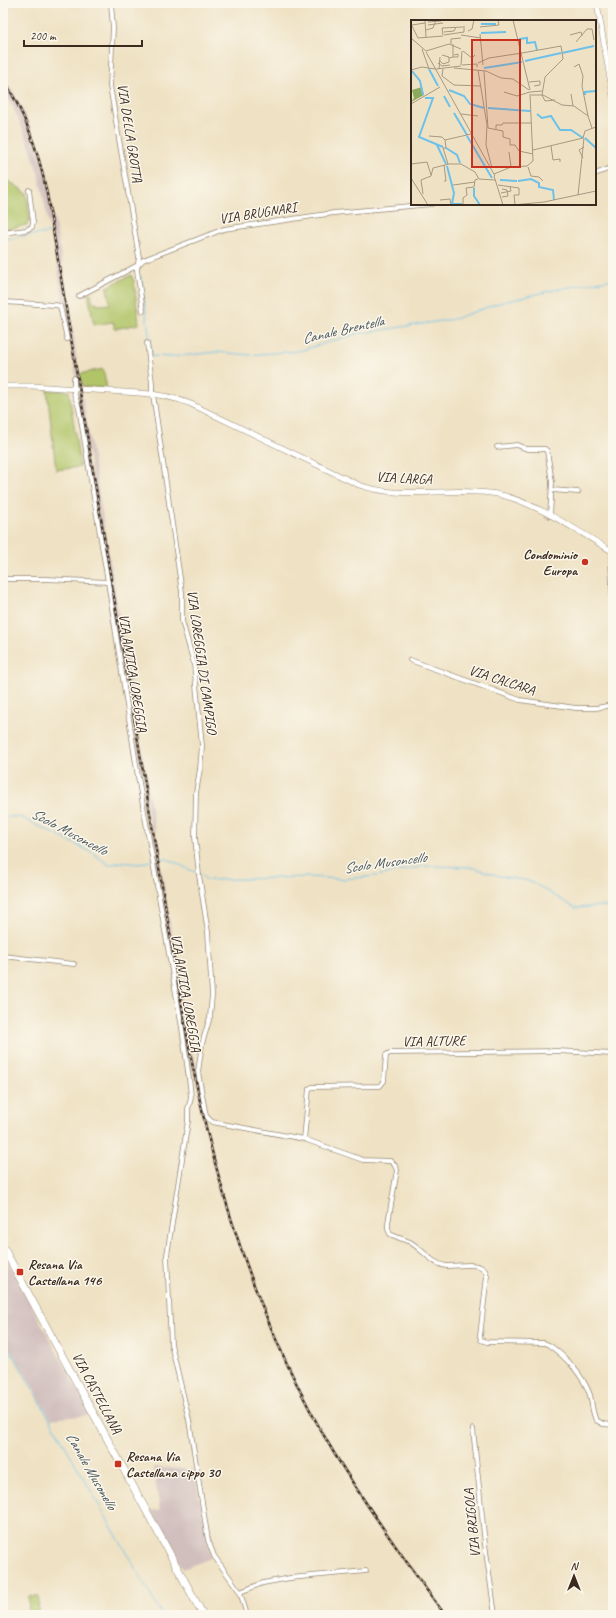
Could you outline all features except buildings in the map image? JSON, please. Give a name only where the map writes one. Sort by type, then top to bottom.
[{"type":"main road","name":"VIA CASTELLANA","points":[[3,1246],[203,1615]]},
{"type":"street","name":"VIA DELLA GROTTA","points":[[111,3],[113,28],[110,86],[139,256],[138,265]]},
{"type":"street","points":[[597,3],[613,96]]},
{"type":"street","points":[[596,174],[613,167]]},
{"type":"street","points":[[3,234],[26,230],[32,227],[33,222],[29,190]]},
{"type":"street","name":"VIA BRUGNARI","points":[[79,296],[138,265],[143,260],[224,229],[335,213],[421,205]]},
{"type":"street","points":[[138,265],[137,270],[143,311]]},
{"type":"street","points":[[3,302],[60,306],[67,339]]},
{"type":"street","name":"VIA LOREGGIA DI CAMPIGO","points":[[147,343],[152,394],[182,592],[182,621],[191,648],[194,664],[201,740],[202,756],[195,798],[195,845],[208,933],[212,995],[209,1022],[202,1044],[198,1065],[198,1075],[207,1118],[212,1122],[304,1139],[363,1160],[387,1161],[394,1164],[397,1172],[388,1224],[390,1234],[410,1243],[441,1264],[473,1265],[484,1268],[487,1272],[487,1276],[480,1336],[481,1340],[487,1342],[544,1343],[549,1345],[565,1358],[590,1394],[596,1420],[603,1424],[613,1425]]},
{"type":"street","name":"VIA ANTICA LOREGGIA","points":[[74,378],[74,389],[79,408],[108,582],[138,777],[182,1028],[190,1086],[191,1098],[188,1109],[188,1121],[168,1255],[171,1344],[189,1420],[208,1540],[214,1556],[240,1592],[246,1615]]},
{"type":"street","name":"VIA LARGA","points":[[3,386],[152,394],[174,398],[191,404],[343,479],[368,488],[402,493],[492,493],[515,499],[550,516],[613,553]]},
{"type":"street","points":[[498,447],[517,445],[527,448],[545,449],[547,451],[552,490],[550,516]]},
{"type":"street","points":[[552,490],[578,492]]},
{"type":"street","points":[[613,553],[611,562],[613,608]]},
{"type":"street","points":[[3,579],[46,579],[108,582]]},
{"type":"street","name":"VIA CALCARA","points":[[410,660],[520,700],[576,708],[596,708],[613,705]]},
{"type":"street","points":[[3,956],[74,964]]},
{"type":"street","name":"VIA ALTURE","points":[[304,1139],[309,1089],[312,1087],[380,1086],[384,1081],[386,1055],[390,1053],[557,1051],[613,1054]]},
{"type":"street","name":"VIA BRIGOLA","points":[[473,1429],[486,1552],[495,1615]]},
{"type":"street","points":[[240,1592],[263,1583],[290,1578],[366,1571]]},
{"type":"shaded area","points":[[3,75],[23,110],[33,133],[46,173],[66,284],[81,388],[78,387],[57,265],[39,176],[31,149],[13,107],[3,90]]},
{"type":"shaded area","points":[[78,392],[82,392],[191,1048],[196,1067],[191,1065],[184,1029]]},
{"type":"shaded area","points":[[3,1253],[91,1415],[51,1419],[3,1335]]},
{"type":"shaded area","points":[[153,1467],[194,1470],[211,1558],[183,1569],[151,1510],[160,1511]]},
{"type":"green space","points":[[3,103],[7,180],[27,193],[30,220],[27,225],[3,230]]},
{"type":"green space","points":[[131,275],[134,281],[139,324],[115,329],[113,322],[94,325],[88,294],[91,293],[93,303],[97,303],[97,305],[110,304],[107,287]]},
{"type":"green space","points":[[103,369],[107,388],[83,387],[79,374]]},
{"type":"green space","points":[[47,390],[69,391],[80,467],[56,470]]},
{"type":"green space","points":[[29,1596],[39,1597],[38,1615],[28,1615]]},
{"type":"waterway","name":"Canale Brentella","points":[[3,238],[9,239],[49,233]]},
{"type":"waterway","name":"Canale Brentella","points":[[141,276],[152,356],[170,357],[217,352],[249,355],[299,351],[356,334],[454,319],[499,303],[554,290],[613,279]]},
{"type":"waterway","name":"Scolo Musoncello","points":[[3,820],[6,817],[20,817],[93,853],[109,865],[122,862],[139,864],[150,861]]},
{"type":"waterway","name":"Scolo Musoncello","points":[[161,858],[165,858],[196,872]]},
{"type":"waterway","name":"Scolo Musoncello","points":[[201,874],[206,880],[307,877],[344,879],[376,876],[425,866],[471,867],[500,876],[530,881],[575,908],[604,906],[613,909]]},
{"type":"waterway","name":"Canale Musonello","points":[[3,1337],[162,1615]]},
{"type":"railway","points":[[3,79],[11,92],[31,134],[47,194],[187,1036],[210,1145],[225,1198],[261,1303],[307,1404],[334,1453],[360,1494],[445,1615]]},
{"type":"place","name":"Condominio Europa","points":[[585,562]]},
{"type":"place","name":"Resana Via Castellana 146","points":[[20,1272]]},
{"type":"place","name":"Resana Via Castellana cippo 30","points":[[118,1464]]}]
